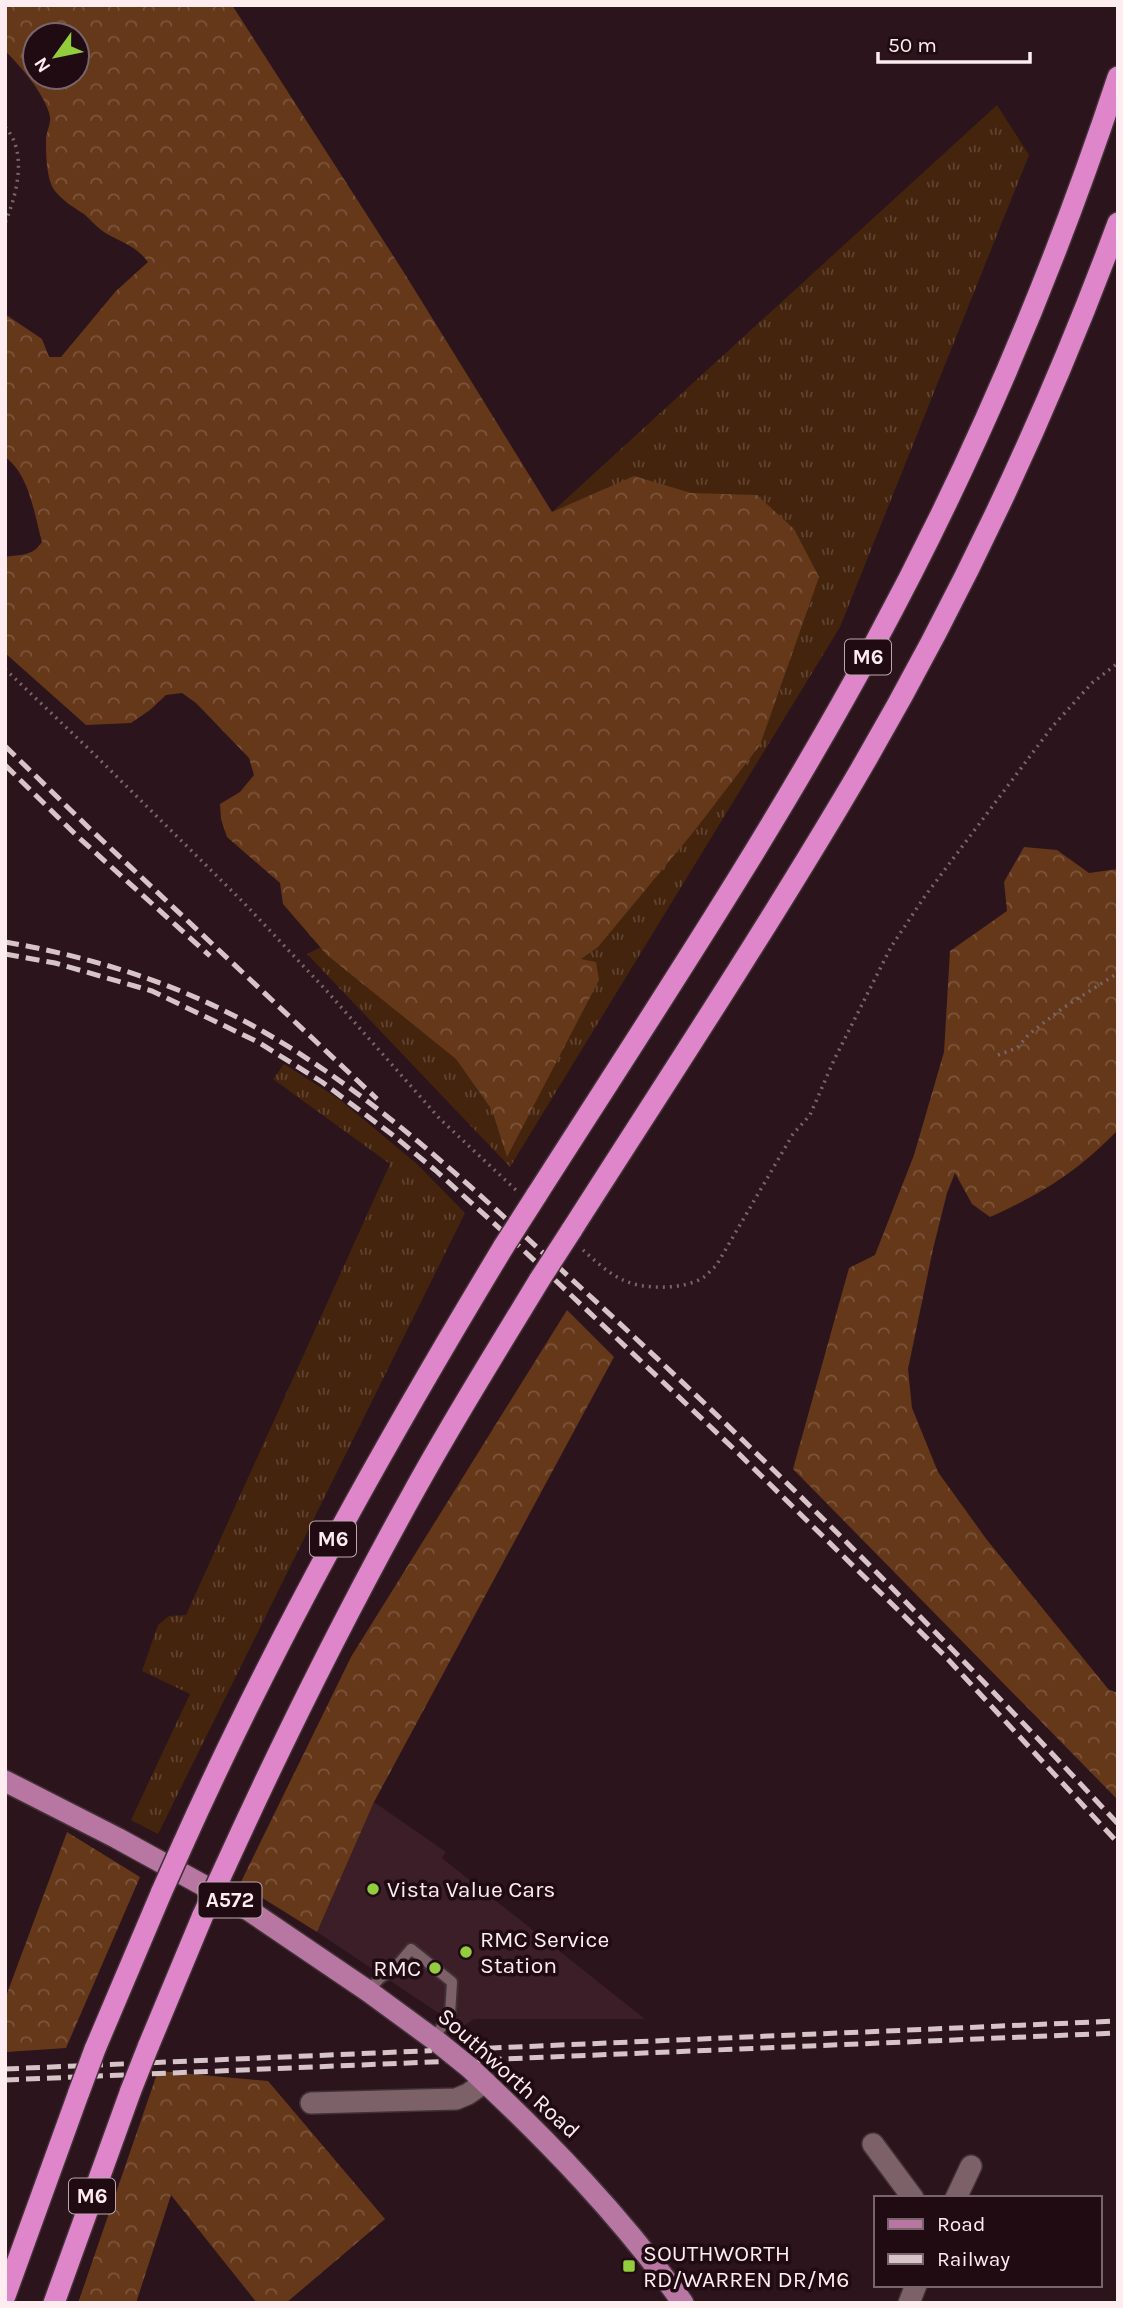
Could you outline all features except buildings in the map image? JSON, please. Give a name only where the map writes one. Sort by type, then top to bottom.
[{"type":"highway","name":"M6","points":[[5,2296],[95,2049],[162,1891],[239,1723],[338,1530],[504,1246],[527,1194],[745,866],[876,643],[940,518],[999,392],[1049,270],[1118,77]]},
{"type":"highway","name":"M6","points":[[54,2303],[131,2090],[204,1915],[276,1758],[370,1571],[540,1279],[574,1238],[833,817],[915,671],[982,542],[1044,409],[1118,223]]},
{"type":"main road","name":"Southworth Road","points":[[5,1781],[117,1838],[250,1911],[369,1991],[437,2041],[532,2125],[578,2172],[683,2303]]},
{"type":"street","points":[[312,2103],[456,2099],[468,2094],[477,2075]]},
{"type":"street","points":[[873,2144],[912,2196]]},
{"type":"street","points":[[957,2196],[971,2166]]},
{"type":"lane","points":[[369,1991],[380,1978],[394,1969],[411,1949],[452,1982],[450,2015],[437,2041]]},
{"type":"path","points":[[5,127],[12,133],[18,152],[18,171],[5,223]]},
{"type":"path","points":[[574,1238],[619,1279],[632,1284],[659,1288],[689,1283],[704,1277],[716,1266],[793,1135],[810,1115],[891,947],[1052,727],[1092,683],[1118,663]]},
{"type":"path","points":[[5,669],[243,902],[325,989],[440,1119],[527,1194]]},
{"type":"path","points":[[998,1055],[1017,1048],[1029,1034],[1063,1008],[1118,973]]},
{"type":"shaded area","points":[[374,1802],[446,1852],[442,1858],[645,2019],[474,2019],[461,2028],[317,1932]]},
{"type":"green space","points":[[5,5],[232,5],[403,271],[552,512],[634,476],[691,493],[757,495],[794,529],[819,577],[760,745],[695,830],[598,947],[581,959],[596,962],[599,980],[507,1157],[492,1110],[456,1059],[327,955],[283,904],[280,883],[227,837],[221,819],[220,804],[240,792],[254,775],[249,758],[196,703],[182,693],[166,695],[131,723],[86,725],[5,653],[5,557],[30,553],[42,542],[26,484],[5,457],[5,314],[42,339],[49,357],[61,357],[116,291],[148,262],[135,249],[102,231],[65,201],[55,191],[48,173],[46,138],[50,119],[48,109],[38,91],[91,91],[91,21],[21,21],[21,68],[5,51]]},
{"type":"green space","points":[[997,105],[1029,155],[840,627],[510,1167],[307,954],[358,929],[552,512]]},
{"type":"green space","points":[[1024,847],[1057,850],[1089,873],[1118,869],[1118,1130],[1073,1170],[1027,1199],[990,1217],[972,1204],[955,1173],[947,1193],[933,1249],[908,1369],[912,1408],[938,1472],[987,1540],[1109,1690],[1118,1693],[1118,1800],[793,1469],[849,1268],[875,1255],[914,1155],[944,1052],[950,951],[1007,911],[1004,882]]},
{"type":"green space","points":[[284,1064],[339,1099],[417,1164],[465,1213],[158,1834],[131,1820],[190,1694],[142,1671],[158,1625],[169,1616],[186,1615],[390,1164],[273,1079]]},
{"type":"green space","points":[[567,1310],[614,1357],[374,1802],[317,1932],[240,1884],[351,1657]]},
{"type":"green space","points":[[67,1832],[140,1877],[66,2048],[7,2052],[5,1999]]},
{"type":"green space","points":[[158,2071],[268,2081],[385,2219],[286,2303],[257,2303],[171,2195],[136,2303],[78,2303]]},
{"type":"railway","points":[[5,746],[377,1099]]},
{"type":"railway","points":[[5,765],[77,836],[210,956]]},
{"type":"railway","points":[[5,942],[106,965],[202,1000],[264,1032],[307,1059],[389,1118],[505,1217],[718,1416],[921,1617],[1118,1824]]},
{"type":"railway","points":[[5,954],[55,963],[152,991],[258,1042],[322,1082],[394,1136],[519,1246],[735,1450],[944,1655],[1118,1843]]},
{"type":"railway","points":[[5,2069],[1118,2021]]},
{"type":"railway","points":[[5,2080],[1118,2033]]},
{"type":"place","name":"Vista Value Cars","points":[[373,1889]]},
{"type":"place","name":"RMC Service Station","points":[[466,1952]]},
{"type":"place","name":"RMC","points":[[435,1968]]},
{"type":"place","name":"SOUTHWORTH RD/WARREN DR/M6","points":[[629,2266]]}]
